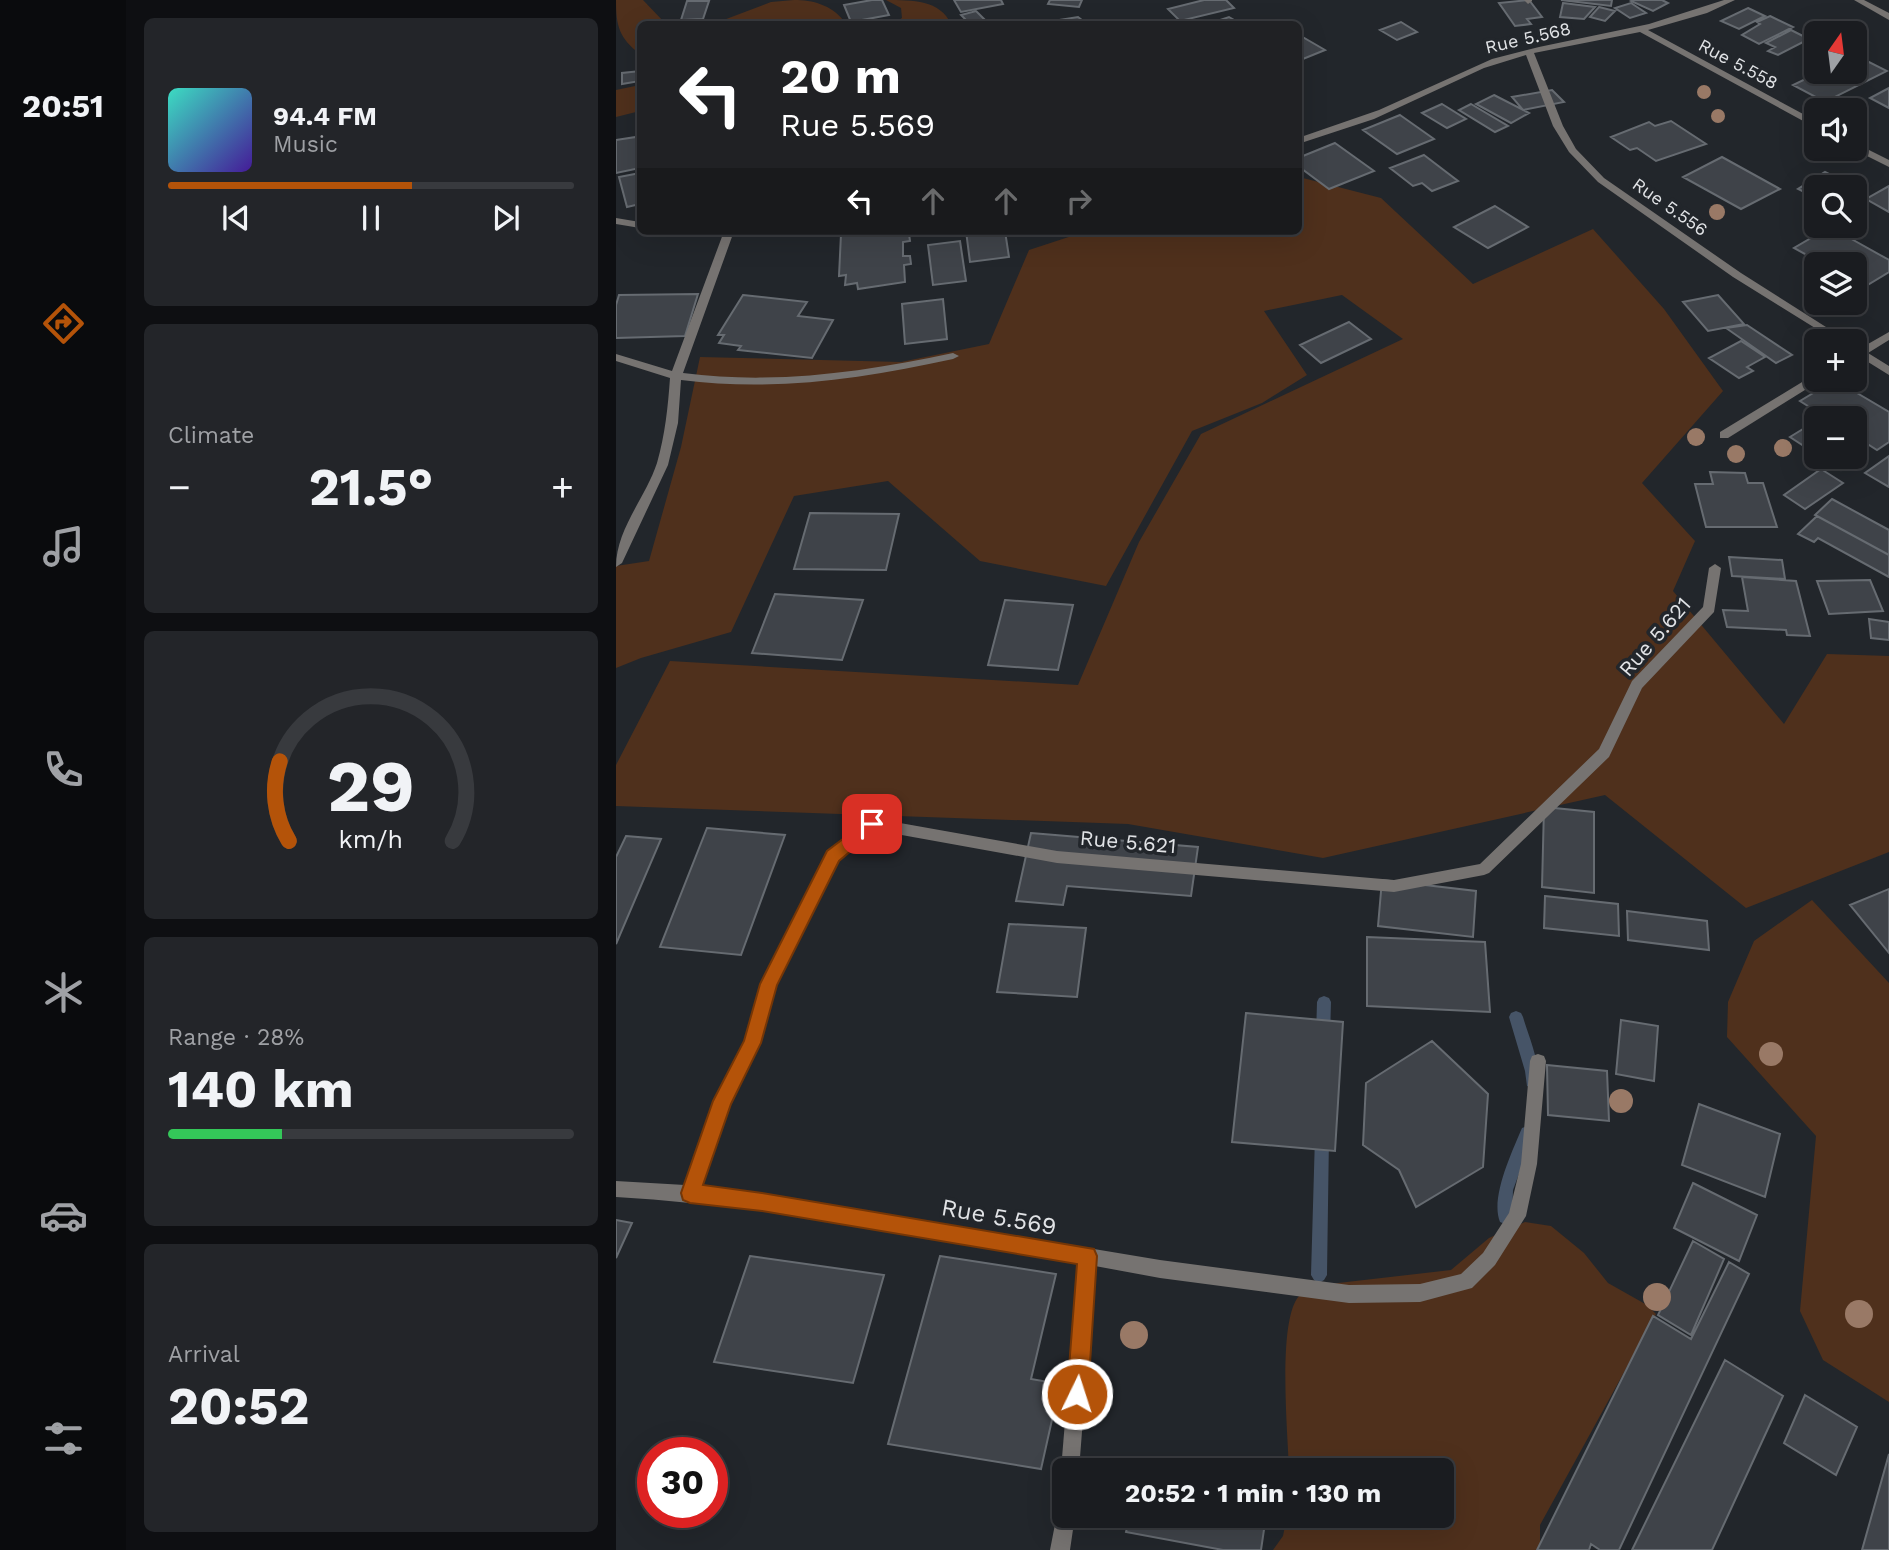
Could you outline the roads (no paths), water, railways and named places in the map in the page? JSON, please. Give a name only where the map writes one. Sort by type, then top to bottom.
[{"type":"street","name":"Rue 5.568","points":[[1302,140],[1391,108],[1462,74],[1510,56],[1644,31],[1708,11],[1731,0]]},
{"type":"street","points":[[1858,0],[1889,17]]},
{"type":"street","name":"Rue 5.558","points":[[1644,31],[1804,118]]},
{"type":"street","name":"Rue 5.556","points":[[1530,53],[1558,126],[1572,150],[1601,180],[1737,275],[1824,329]]},
{"type":"street","points":[[1867,152],[1889,164]]},
{"type":"street","points":[[616,221],[637,224]]},
{"type":"street","points":[[616,563],[662,465],[672,423],[676,376],[728,235]]},
{"type":"street","points":[[1867,347],[1889,335]]},
{"type":"street","points":[[616,357],[676,376],[756,384],[876,372],[953,356]]},
{"type":"street","points":[[1867,358],[1889,371]]},
{"type":"street","points":[[1724,435],[1804,386]]},
{"type":"street","name":"Rue 5.621","points":[[690,1193],[722,1101],[752,1043],[769,984],[833,856],[872,824],[1057,856],[1394,887],[1484,869],[1604,753],[1637,685],[1709,609],[1715,568]]},
{"type":"street","name":"Rue 5.569","points":[[690,1193],[762,1202],[1160,1269],[1349,1294],[1420,1293],[1466,1282],[1489,1259],[1517,1216],[1529,1164],[1538,1061]]},
{"type":"street","points":[[616,1189],[690,1193]]},
{"type":"street","points":[[1071,1458],[1087,1256]]},
{"type":"street","points":[[1060,1550],[1063,1528]]},
{"type":"waterway","points":[[1323,1037],[1324,1002]]},
{"type":"waterway","points":[[1516,1017],[1532,1071],[1532,1081]]},
{"type":"waterway","points":[[1505,1217],[1506,1190],[1527,1133]]},
{"type":"waterway","points":[[1319,1275],[1322,1136]]}]
